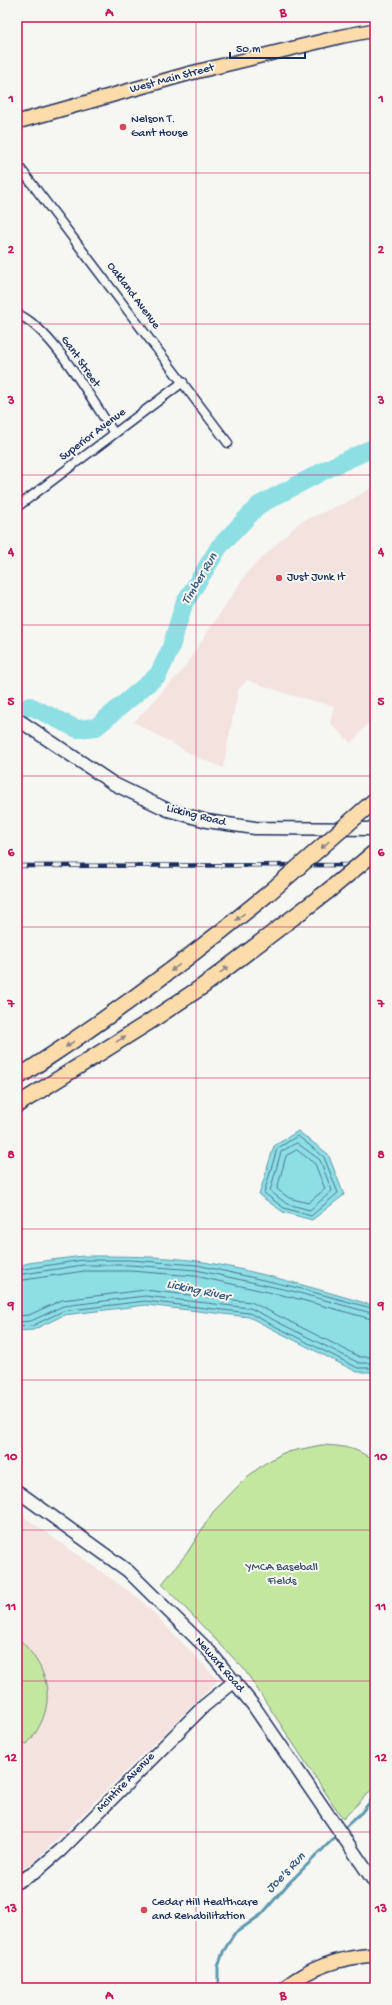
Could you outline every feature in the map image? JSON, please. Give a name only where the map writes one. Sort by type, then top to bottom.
[{"type":"highway","points":[[17,1078],[131,1001],[207,944],[270,892],[375,800]]},
{"type":"highway","points":[[17,1104],[146,1024],[203,986],[328,891],[375,852]]},
{"type":"main road","name":"West Main Street","points":[[17,122],[191,73],[343,36],[375,30]]},
{"type":"main road","points":[[286,1986],[301,1976],[334,1962],[375,1955]]},
{"type":"street","name":"Oakland Avenue","points":[[17,164],[228,443]]},
{"type":"street","name":"Gant Street","points":[[17,314],[38,328],[55,345],[114,433]]},
{"type":"street","name":"Superior Avenue","points":[[17,507],[183,382]]},
{"type":"street","name":"Licking Road","points":[[19,720],[114,784],[168,810],[207,821],[255,828],[375,829]]},
{"type":"street","name":"Newark Road","points":[[17,1491],[128,1571],[184,1625],[235,1681],[375,1883]]},
{"type":"street","name":"McIntire Avenue","points":[[17,1882],[34,1872],[60,1850],[193,1716],[222,1690],[235,1681]]},
{"type":"shaded area","points":[[375,486],[375,715],[351,743],[330,723],[334,706],[290,695],[247,680],[238,690],[223,768],[193,755],[134,722],[181,672],[249,570],[300,522],[347,502]]},
{"type":"shaded area","points":[[17,1512],[140,1599],[218,1680],[30,1866],[17,1869]]},
{"type":"green space","name":"YMCA Baseball Fields","points":[[321,1445],[350,1448],[363,1454],[375,1463],[375,1786],[343,1819],[244,1669],[162,1584],[187,1553],[213,1512],[247,1477],[264,1464],[283,1453]]},
{"type":"green space","points":[[17,1637],[29,1649],[37,1662],[44,1675],[47,1689],[47,1702],[44,1716],[37,1730],[27,1744],[17,1743]]},
{"type":"water","points":[[298,1131],[328,1154],[344,1195],[312,1220],[283,1212],[259,1195],[274,1146]]},
{"type":"water","name":"Licking River","points":[[83,1256],[155,1257],[198,1261],[265,1275],[375,1306],[375,1372],[357,1372],[249,1317],[146,1305],[64,1315],[33,1330],[17,1331],[17,1267],[28,1263]]},
{"type":"waterway","name":"Timber Run","points":[[17,712],[30,706],[77,729],[96,727],[158,675],[170,650],[184,604],[219,547],[259,505],[331,467],[375,447]]},
{"type":"waterway","name":"Joe's Run","points":[[343,1829],[361,1813],[375,1796]]},
{"type":"waterway","name":"Joe's Run","points":[[224,1988],[218,1983],[218,1967],[223,1952],[234,1934],[262,1914],[288,1884],[339,1833]]},
{"type":"railway","points":[[17,866],[375,865]]},
{"type":"place","name":"Nelson T. Gant House","points":[[123,127]]},
{"type":"place","name":"Just Junk It","points":[[279,578]]},
{"type":"place","name":"Cedar Hill Healthcare and Rehabilitation","points":[[144,1910]]}]
